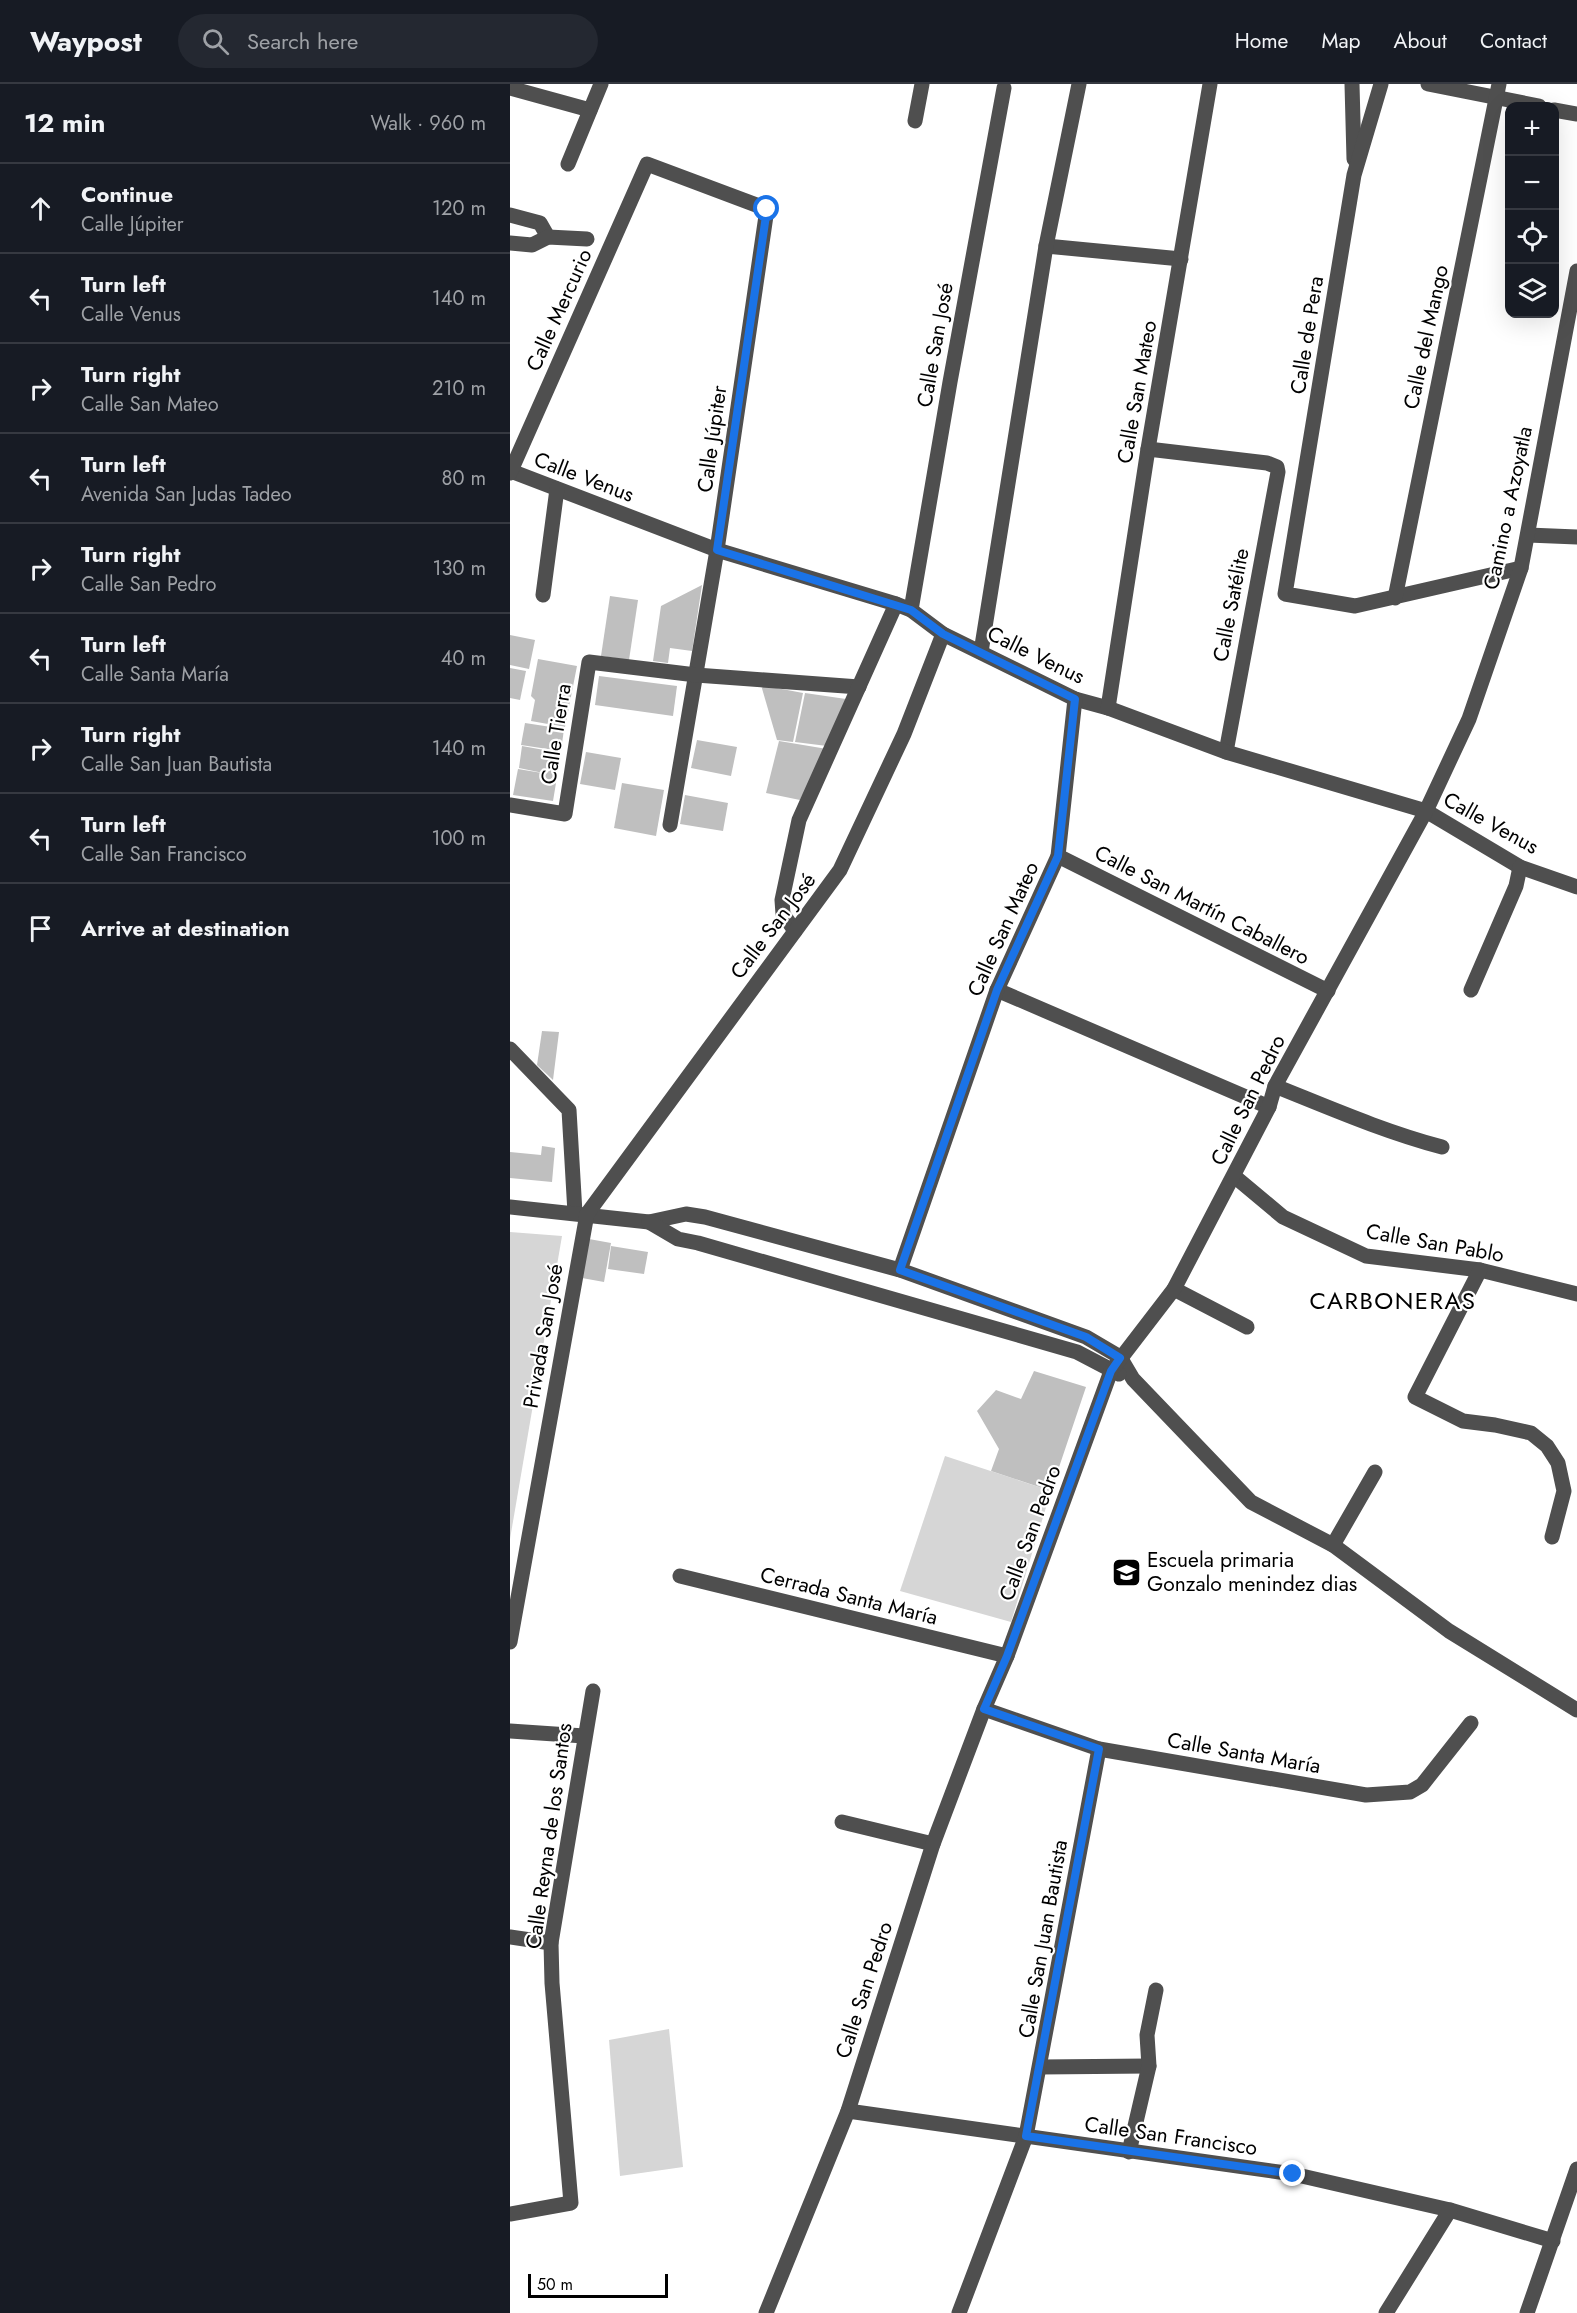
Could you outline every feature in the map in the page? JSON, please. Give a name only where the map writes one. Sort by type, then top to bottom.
[{"type":"street","points":[[568,164],[601,84]]},
{"type":"street","points":[[915,121],[922,84]]},
{"type":"street","points":[[981,652],[1046,246],[1079,84]]},
{"type":"street","name":"Calle San Mateo","points":[[1108,708],[1148,449],[1210,84]]},
{"type":"street","points":[[1352,84],[1354,175]]},
{"type":"street","name":"Calle de Pera","points":[[1381,84],[1354,175],[1285,594],[1355,606],[1395,598]]},
{"type":"street","points":[[1428,84],[1498,91],[1528,102]]},
{"type":"street","points":[[510,88],[590,110]]},
{"type":"street","name":"Calle San José","points":[[911,610],[1004,88]]},
{"type":"street","name":"Calle del Mango","points":[[1395,598],[1498,91]]},
{"type":"street","points":[[1559,111],[1577,114]]},
{"type":"street","name":"Calle Júpiter","points":[[647,164],[767,209],[717,550],[670,825]]},
{"type":"street","name":"Calle Mercurio","points":[[510,472],[647,164]]},
{"type":"street","points":[[510,215],[540,223],[548,237]]},
{"type":"street","points":[[510,243],[532,245],[548,237],[587,239]]},
{"type":"street","points":[[1046,246],[1180,259]]},
{"type":"street","name":"Camino a Azoyatla","points":[[1426,812],[1469,719],[1521,568],[1577,271]]},
{"type":"street","name":"Calle Satélite","points":[[1148,449],[1267,463],[1277,467],[1278,472],[1226,752]]},
{"type":"street","name":"Calle Venus","points":[[510,472],[717,550],[896,604],[911,610],[943,634],[1075,699],[1108,708],[1226,752],[1426,812],[1520,867],[1577,887]]},
{"type":"street","points":[[543,595],[557,489]]},
{"type":"street","points":[[1528,535],[1577,537]]},
{"type":"street","points":[[1395,598],[1521,568]]},
{"type":"street","points":[[795,931],[783,914],[782,900],[799,820],[896,604]]},
{"type":"street","name":"Calle San José","points":[[581,1214],[840,870],[904,734],[943,634]]},
{"type":"street","name":"Calle Tierra","points":[[510,805],[565,814],[589,662],[696,675]]},
{"type":"street","points":[[696,675],[859,687]]},
{"type":"street","name":"Calle San Mateo","points":[[900,1270],[997,990],[1058,856],[1075,699]]},
{"type":"street","name":"Calle San Pedro","points":[[766,2313],[848,2111],[933,1845],[984,1709],[1007,1656],[1111,1371],[1174,1289],[1269,1107],[1275,1086],[1426,812]]},
{"type":"street","name":"Calle San Martín Caballero","points":[[1058,856],[1328,991]]},
{"type":"street","points":[[1471,990],[1516,886],[1520,867]]},
{"type":"street","points":[[997,990],[1269,1107]]},
{"type":"street","points":[[510,1049],[569,1110],[581,1214]]},
{"type":"street","points":[[1275,1086],[1415,1140],[1442,1147]]},
{"type":"street","name":"Calle San Pablo","points":[[1234,1176],[1283,1217],[1366,1256],[1480,1270],[1577,1294]]},
{"type":"street","points":[[510,1207],[649,1222],[686,1214],[705,1217],[900,1270],[1086,1337],[1120,1358],[1133,1379],[1251,1502],[1333,1545],[1449,1631],[1577,1710]]},
{"type":"street","name":"Privada San José","points":[[510,1642],[581,1214]]},
{"type":"street","points":[[649,1222],[678,1239],[1077,1352],[1111,1371],[1133,1379]]},
{"type":"street","points":[[1480,1270],[1414,1397],[1462,1421],[1531,1433],[1546,1446],[1558,1463],[1564,1491],[1551,1537]]},
{"type":"street","points":[[1174,1289],[1247,1327]]},
{"type":"street","points":[[1333,1545],[1375,1472]]},
{"type":"street","name":"Cerrada Santa María","points":[[680,1576],[1007,1656]]},
{"type":"street","name":"Calle Reyna de los Santos","points":[[510,2214],[571,2203],[552,1983],[551,1943],[592,1691]]},
{"type":"street","name":"Calle Santa María","points":[[984,1709],[1099,1749],[1366,1795],[1410,1792],[1422,1785],[1471,1723]]},
{"type":"street","points":[[510,1731],[584,1736]]},
{"type":"street","name":"Calle San Juan Bautista","points":[[959,2313],[1026,2136],[1099,1749]]},
{"type":"street","points":[[842,1822],[933,1845]]},
{"type":"street","points":[[510,1937],[551,1943]]},
{"type":"street","points":[[1129,2152],[1149,2066],[1147,2035],[1156,1990]]},
{"type":"street","points":[[1040,2067],[1149,2066]]},
{"type":"street","name":"Calle San Francisco","points":[[848,2111],[1293,2174],[1450,2210],[1553,2241]]},
{"type":"street","points":[[1527,2313],[1577,2169]]},
{"type":"street","points":[[1386,2313],[1450,2210]]},
{"type":"shaded area","points":[[510,1232],[562,1236],[510,1539]]},
{"type":"shaded area","points":[[945,1456],[1051,1491],[1011,1622],[900,1591]]},
{"type":"shaded area","points":[[669,2029],[683,2167],[620,2176],[609,2040]]},
{"type":"building","points":[[702,585],[692,651],[670,648],[668,663],[653,661],[661,606]]},
{"type":"building","points":[[610,596],[638,600],[629,660],[601,656]]},
{"type":"building","points":[[510,635],[535,640],[529,669],[510,665]]},
{"type":"building","points":[[538,659],[577,666],[565,727],[531,721],[535,700],[531,696]]},
{"type":"building","points":[[510,668],[526,671],[520,700],[510,698]]},
{"type":"building","points":[[599,676],[677,686],[673,716],[595,705]]},
{"type":"building","points":[[761,685],[803,693],[793,742],[777,740]]},
{"type":"building","points":[[805,693],[846,699],[827,746],[795,742]]},
{"type":"building","points":[[525,723],[564,729],[561,751],[521,745]]},
{"type":"building","points":[[697,740],[737,747],[731,776],[691,768]]},
{"type":"building","points":[[779,741],[827,749],[800,800],[766,793]]},
{"type":"building","points":[[522,746],[561,753],[553,801],[513,795],[518,769],[548,774],[519,768]]},
{"type":"building","points":[[586,752],[621,758],[615,790],[580,784]]},
{"type":"building","points":[[622,783],[664,790],[656,836],[614,828]]},
{"type":"building","points":[[685,795],[728,803],[723,831],[680,824]]},
{"type":"building","points":[[542,1031],[559,1032],[553,1080],[537,1065]]},
{"type":"building","points":[[542,1146],[555,1148],[552,1182],[510,1178],[510,1152],[541,1155]]},
{"type":"building","points":[[589,1239],[611,1243],[604,1282],[582,1278]]},
{"type":"building","points":[[611,1246],[648,1252],[644,1274],[608,1269]]},
{"type":"building","points":[[1034,1371],[1086,1387],[1051,1491],[991,1471],[999,1449],[977,1411],[996,1390],[1021,1399]]},
{"type":"place","name":"Escuela primaria Gonzalo menindez dias","points":[[1126,1572]]},
{"type":"district","name":"CARBONERAS","points":[[1393,1301]]},
{"type":"route","points":[[767,209],[717,550],[911,610],[943,634],[1075,699],[1058,856],[997,990],[900,1270],[1086,1337],[1120,1358],[1111,1371],[1007,1656],[984,1709],[1099,1749],[1026,2136],[1293,2174]]}]
